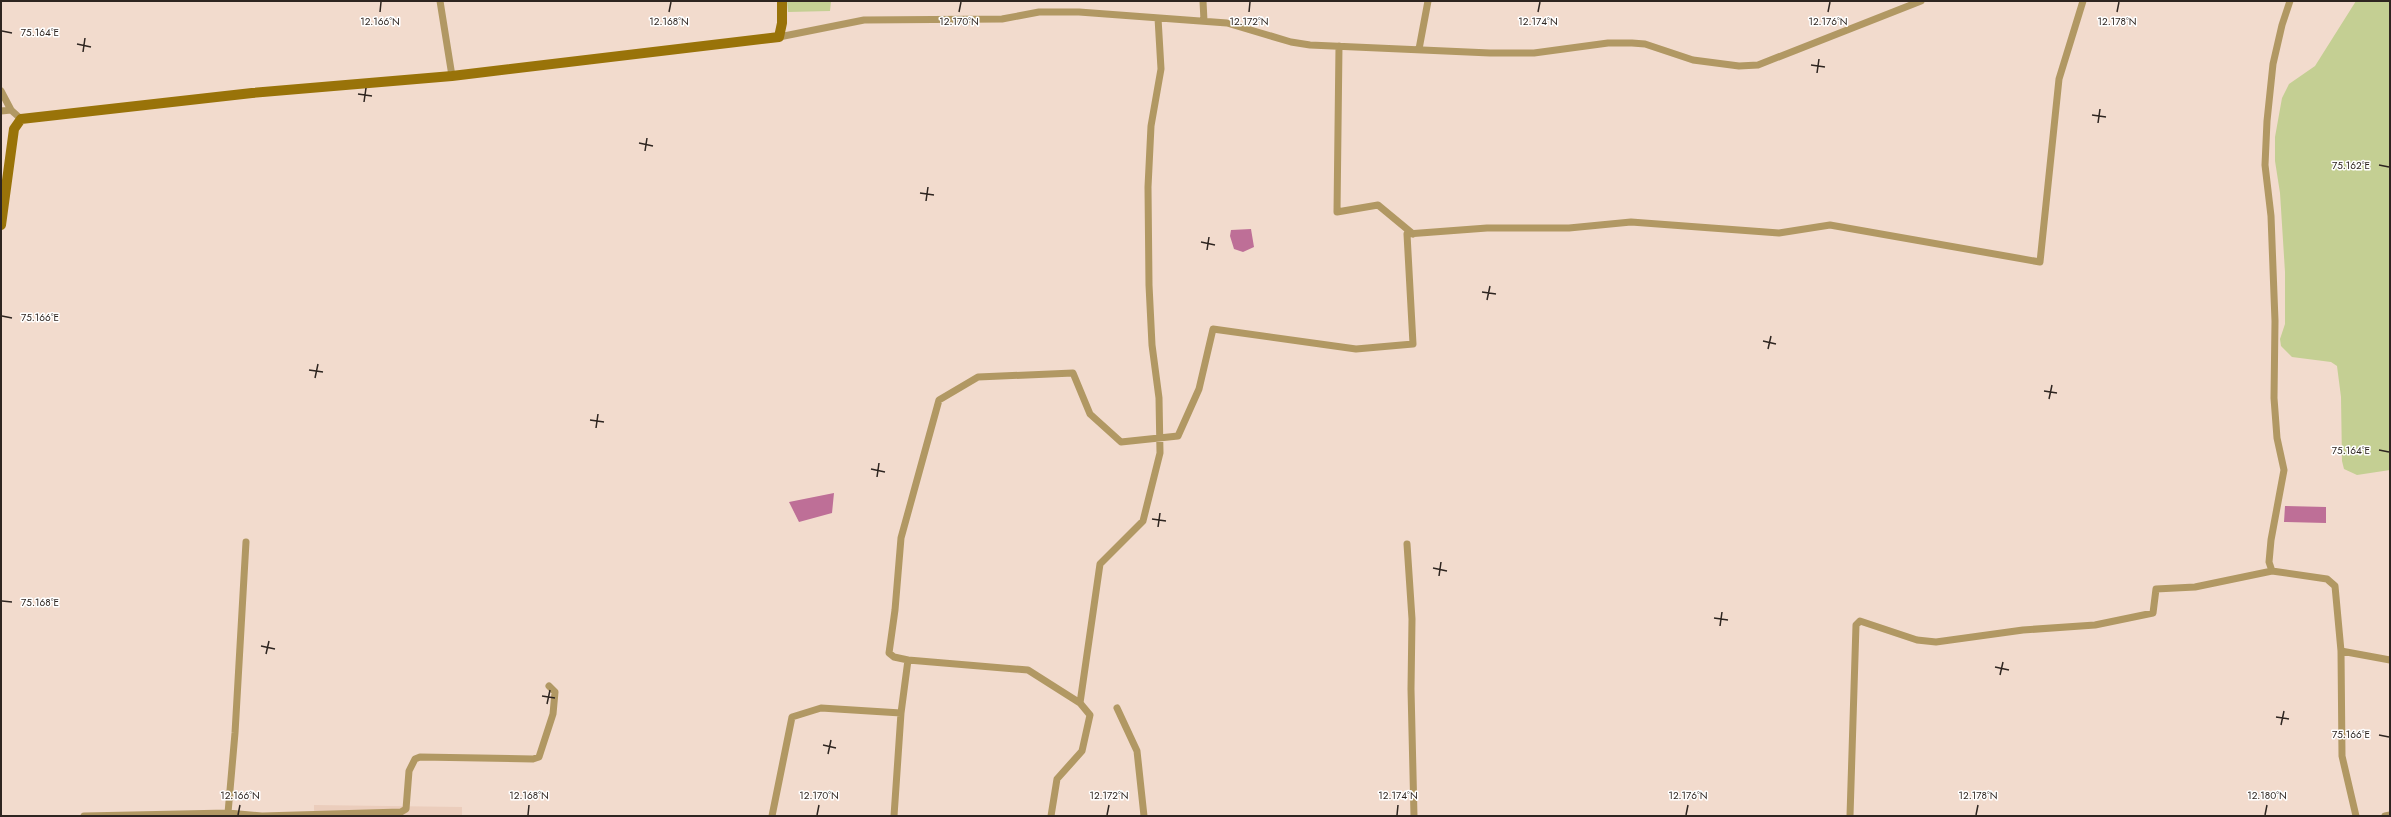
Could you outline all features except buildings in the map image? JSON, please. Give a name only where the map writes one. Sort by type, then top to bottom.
[{"type":"main road","points":[[1,225],[14,129],[20,119],[252,93],[452,76],[779,37],[782,23],[782,1]]},
{"type":"street","points":[[440,1],[452,76]]},
{"type":"street","points":[[1204,1],[1204,21]]},
{"type":"street","points":[[1420,50],[1428,1]]},
{"type":"street","points":[[779,37],[864,20],[1002,19],[1039,12],[1079,12],[1227,23],[1291,42],[1339,46],[1534,53],[1608,43],[1645,44],[1693,60],[1739,66],[1758,65],[1921,1]]},
{"type":"street","points":[[1051,816],[1057,780],[1082,751],[1090,715],[1080,703],[1028,670],[908,660],[894,657],[889,653],[896,610],[901,538],[939,400],[978,377],[1073,373],[1090,414],[1121,442],[1178,436],[1199,389],[1213,329],[1356,349],[1413,344],[1407,234],[1487,228],[1569,228],[1631,222],[1779,233],[1830,226],[2040,262],[2059,79],[2083,1]]},
{"type":"street","points":[[2272,571],[2269,562],[2271,540],[2284,470],[2277,438],[2274,398],[2275,321],[2271,216],[2265,165],[2266,121],[2273,64],[2282,25],[2290,1]]},
{"type":"street","points":[[1080,703],[1100,564],[1144,521],[1160,454],[1159,398],[1152,345],[1149,285],[1148,187],[1151,126],[1161,69],[1158,18]]},
{"type":"street","points":[[1339,46],[1337,212],[1378,205],[1413,234]]},
{"type":"street","points":[[1,91],[11,110],[20,119]]},
{"type":"street","points":[[1,111],[11,110]]},
{"type":"street","points":[[228,813],[235,733],[246,542]]},
{"type":"street","points":[[1407,544],[1412,620],[1411,689],[1414,816]]},
{"type":"street","points":[[1850,816],[1856,625],[1860,622],[1917,640],[1936,642],[2023,630],[2095,625],[2153,613],[2156,589],[2195,587],[2272,571],[2327,579],[2335,586],[2341,651],[2342,756],[2356,816]]},
{"type":"street","points":[[2341,651],[2390,660]]},
{"type":"street","points":[[894,816],[901,713],[908,660]]},
{"type":"street","points":[[84,816],[228,813],[262,816],[401,812],[406,809],[409,771],[416,759],[420,757],[533,759],[539,757],[553,714],[555,692],[549,686]]},
{"type":"street","points":[[772,816],[792,716],[821,708],[901,713]]},
{"type":"street","points":[[1117,708],[1137,750],[1144,816]]},
{"type":"street","points":[[2385,816],[2390,815]]},
{"type":"shaded area","points":[[1251,229],[1254,247],[1243,252],[1234,249],[1230,236],[1231,230]]},
{"type":"shaded area","points":[[834,493],[832,513],[799,522],[789,502]]},
{"type":"shaded area","points":[[2285,506],[2326,507],[2326,523],[2284,522]]},
{"type":"shaded area","points":[[314,805],[462,807],[462,816],[314,816]]},
{"type":"green space","points":[[787,1],[831,1],[830,11],[788,12]]},
{"type":"green space","points":[[2356,1],[2390,1],[2390,470],[2357,475],[2344,469],[2342,461],[2341,397],[2337,366],[2331,362],[2292,357],[2281,346],[2280,339],[2285,324],[2285,272],[2280,193],[2275,161],[2275,137],[2282,98],[2289,84],[2315,66]]}]
